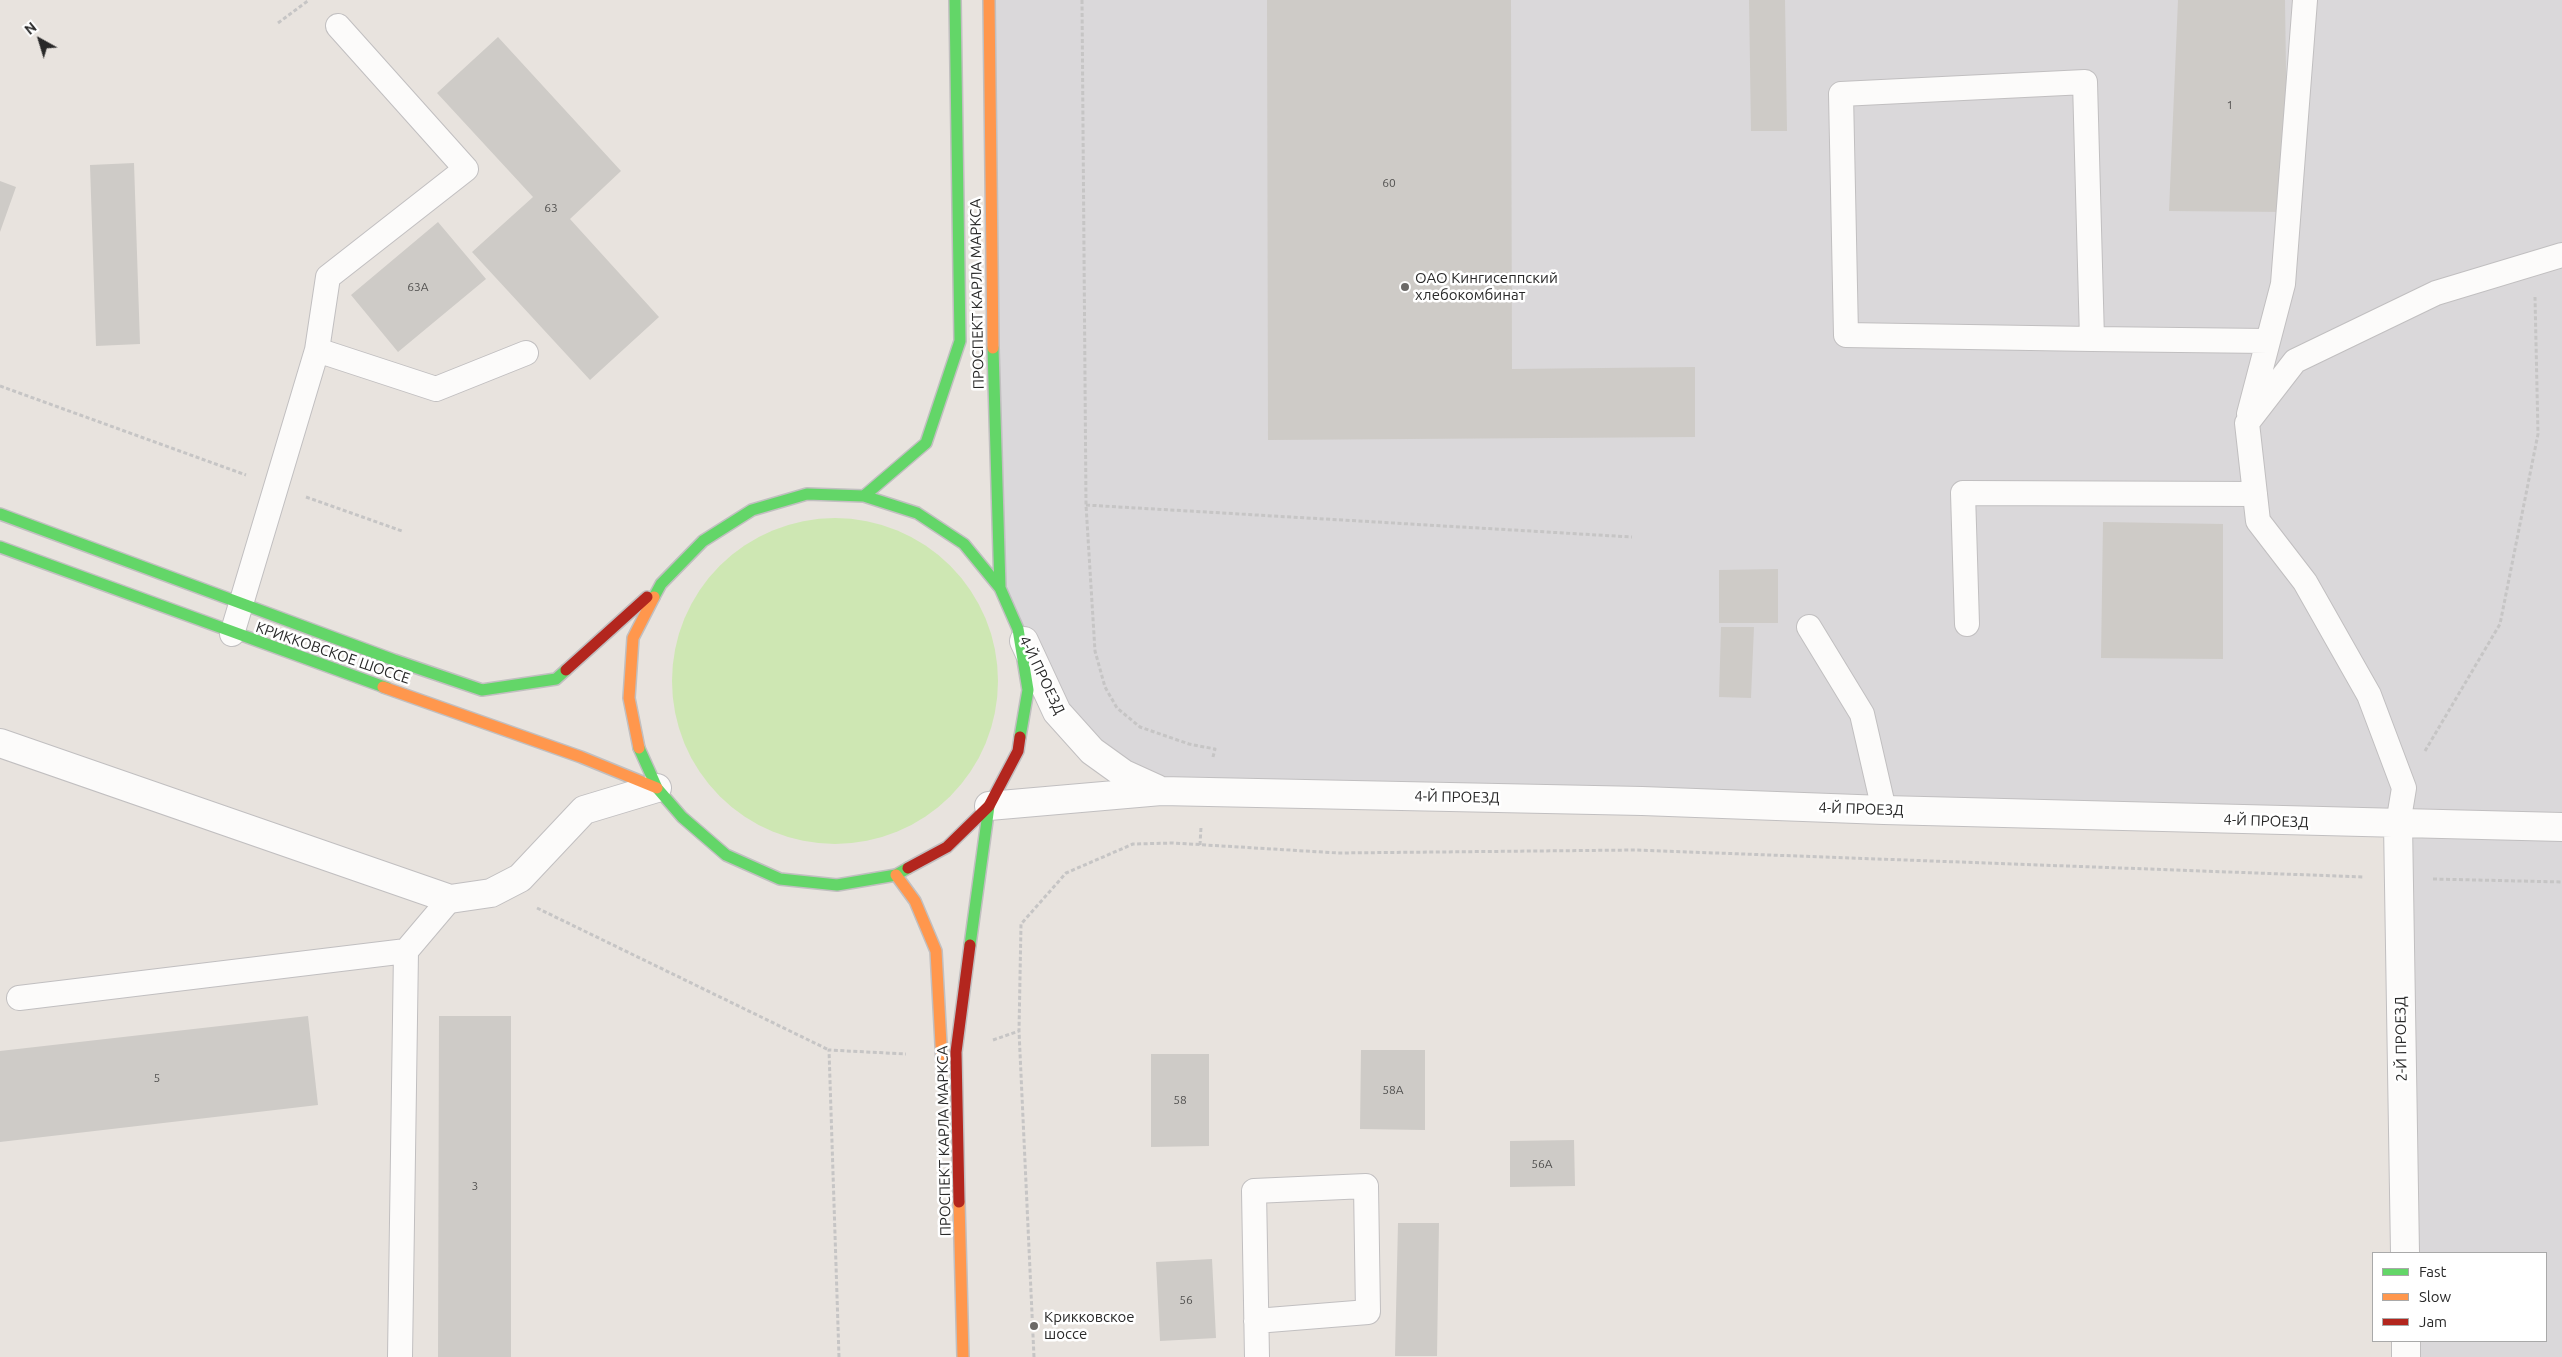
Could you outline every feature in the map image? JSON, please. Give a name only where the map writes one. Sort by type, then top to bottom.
[{"type":"main road","points":[[864,496],[926,443],[960,341],[955,0]]},
{"type":"main road","name":"ПРОСПЕКТ КАРЛА МАРКСА","points":[[989,0],[991,279],[1000,588]]},
{"type":"main road","name":"ПРОСПЕКТ КАРЛА МАРКСА","points":[[807,494],[864,496],[917,513],[964,544],[1000,588],[1018,629],[1028,690],[1018,751],[989,806],[947,847],[896,875],[838,886],[780,879],[726,855],[682,817],[656,788],[636,741],[629,698],[633,638],[661,584],[703,541],[752,510],[807,494]]},
{"type":"main road","points":[[0,514],[482,690],[556,679],[661,584]]},
{"type":"main road","name":"КРИККОВСКОЕ ШОССЕ","points":[[0,547],[232,634],[582,757],[656,788]]},
{"type":"main road","name":"ПРОСПЕКТ КАРЛА МАРКСА","points":[[963,1357],[956,1052],[989,806]]},
{"type":"main road","points":[[896,875],[915,901],[936,951],[943,1074]]},
{"type":"street","name":"4-Й ПРОЕЗД","points":[[1018,629],[1057,712],[1092,751],[1124,774],[1161,791]]},
{"type":"street","points":[[0,743],[450,899],[490,893],[520,878],[584,810],[656,788]]},
{"type":"street","name":"4-Й ПРОЕЗД","points":[[989,806],[1161,791],[1642,801],[1884,810],[2562,827]]},
{"type":"street","name":"2-Й ПРОЕЗД","points":[[2398,824],[2404,1252]]},
{"type":"street","points":[[2406,1342],[2406,1357]]},
{"type":"lane","points":[[2305,0],[2283,284],[2247,423],[2255,494],[2258,520],[2305,582],[2369,695],[2404,788],[2398,824]]},
{"type":"lane","points":[[232,634],[316,350],[328,277],[466,169],[338,26]]},
{"type":"lane","points":[[2092,340],[2085,82],[1840,94],[1846,335],[2092,340],[2268,340]]},
{"type":"lane","points":[[2247,423],[2295,361],[2436,293],[2562,256]]},
{"type":"lane","points":[[316,350],[436,389],[526,354]]},
{"type":"lane","points":[[1967,624],[1963,493],[2255,494]]},
{"type":"lane","points":[[1809,627],[1862,714],[1884,810]]},
{"type":"lane","points":[[400,1357],[406,951],[450,899]]},
{"type":"lane","points":[[19,998],[406,951]]},
{"type":"lane","points":[[1256,1321],[1368,1312],[1366,1186],[1254,1191],[1256,1321],[1257,1357]]},
{"type":"path","points":[[278,23],[309,0]]},
{"type":"path","points":[[1082,0],[1086,505],[1095,651],[1105,687],[1117,708],[1140,727],[1189,744],[1215,748]]},
{"type":"path","points":[[2404,788],[2500,624],[2538,434],[2534,264]]},
{"type":"path","points":[[0,386],[402,531]]},
{"type":"path","points":[[1086,505],[1632,537]]},
{"type":"path","points":[[1034,1357],[1019,1031],[1021,924],[1066,873],[1132,844],[1173,843],[1338,853],[1635,850],[2399,878],[2562,882]]},
{"type":"path","points":[[498,889],[829,1050],[942,1055]]},
{"type":"path","points":[[829,1050],[838,1357]]},
{"type":"shaded area","points":[[993,0],[2562,0],[2562,1357],[2410,1357],[2410,1342],[2547,1342],[2547,1252],[2408,1252],[2398,824],[1161,791],[1028,690],[1000,588]]},
{"type":"green space","points":[[835,518],[867,521],[897,530],[926,545],[950,566],[971,590],[986,619],[995,649],[998,681],[995,713],[986,743],[971,772],[950,796],[926,817],[897,832],[867,841],[835,844],[803,841],[773,832],[744,817],[720,796],[699,772],[684,743],[675,713],[672,681],[675,649],[684,619],[699,590],[720,566],[744,545],[773,530],[803,521]]},
{"type":"building","points":[[1267,0],[1511,0],[1512,369],[1695,367],[1695,437],[1268,440]]},
{"type":"building","points":[[1749,0],[1785,0],[1787,131],[1751,131]]},
{"type":"building","points":[[2178,0],[2285,0],[2288,212],[2169,211]]},
{"type":"building","points":[[498,37],[621,171],[570,219],[659,317],[590,380],[472,252],[533,197],[437,93]]},
{"type":"building","points":[[134,163],[140,344],[96,346],[90,165]]},
{"type":"building","points":[[0,181],[16,187],[0,232]]},
{"type":"building","points":[[438,222],[486,279],[398,352],[351,295]]},
{"type":"building","points":[[2103,522],[2223,524],[2223,659],[2101,658]]},
{"type":"building","points":[[1778,569],[1778,623],[1719,623],[1719,570]]},
{"type":"building","points":[[1721,627],[1754,627],[1751,698],[1719,697]]},
{"type":"building","points":[[308,1016],[318,1105],[0,1142],[0,1051]]},
{"type":"building","points":[[439,1016],[511,1016],[511,1357],[438,1357]]},
{"type":"building","points":[[1361,1050],[1425,1050],[1425,1130],[1360,1129]]},
{"type":"building","points":[[1151,1054],[1209,1054],[1209,1146],[1151,1147]]},
{"type":"building","points":[[1574,1140],[1575,1186],[1510,1187],[1510,1141]]},
{"type":"building","points":[[1398,1223],[1439,1223],[1437,1356],[1395,1356]]},
{"type":"building","points":[[1212,1259],[1216,1338],[1160,1341],[1156,1262]]},
{"type":"traffic: fast","points":[[864,496],[926,443],[960,341],[955,0]]},
{"type":"traffic: fast","points":[[993,348],[1000,588],[1018,629],[1028,690],[1020,737]]},
{"type":"traffic: fast","points":[[654,597],[661,584],[703,541],[752,510],[807,494],[864,496],[917,513],[964,544],[1000,588]]},
{"type":"traffic: fast","points":[[0,514],[394,660],[482,690],[556,679],[566,670]]},
{"type":"traffic: fast","points":[[0,547],[387,688]]},
{"type":"traffic: fast","points":[[639,748],[657,788],[682,817],[726,855],[780,879],[837,885],[896,875],[908,868]]},
{"type":"traffic: fast","points":[[970,945],[989,806]]},
{"type":"traffic: slow","points":[[989,0],[993,348]]},
{"type":"traffic: slow","points":[[639,748],[629,698],[633,638],[654,597]]},
{"type":"traffic: slow","points":[[383,687],[581,757],[657,788]]},
{"type":"traffic: slow","points":[[896,875],[915,901],[936,951],[942,1063]]},
{"type":"traffic: slow","points":[[959,1202],[963,1357]]},
{"type":"traffic: jam","points":[[566,670],[647,597]]},
{"type":"traffic: jam","points":[[908,868],[947,847],[989,806],[1018,751],[1020,737]]},
{"type":"traffic: jam","points":[[959,1202],[956,1052],[970,945]]},
{"type":"place","name":"ОАО Кингисеппский хлебокомбинат","points":[[1405,287]]},
{"type":"place","name":"Крикковское шоссе","points":[[1034,1326]]}]
